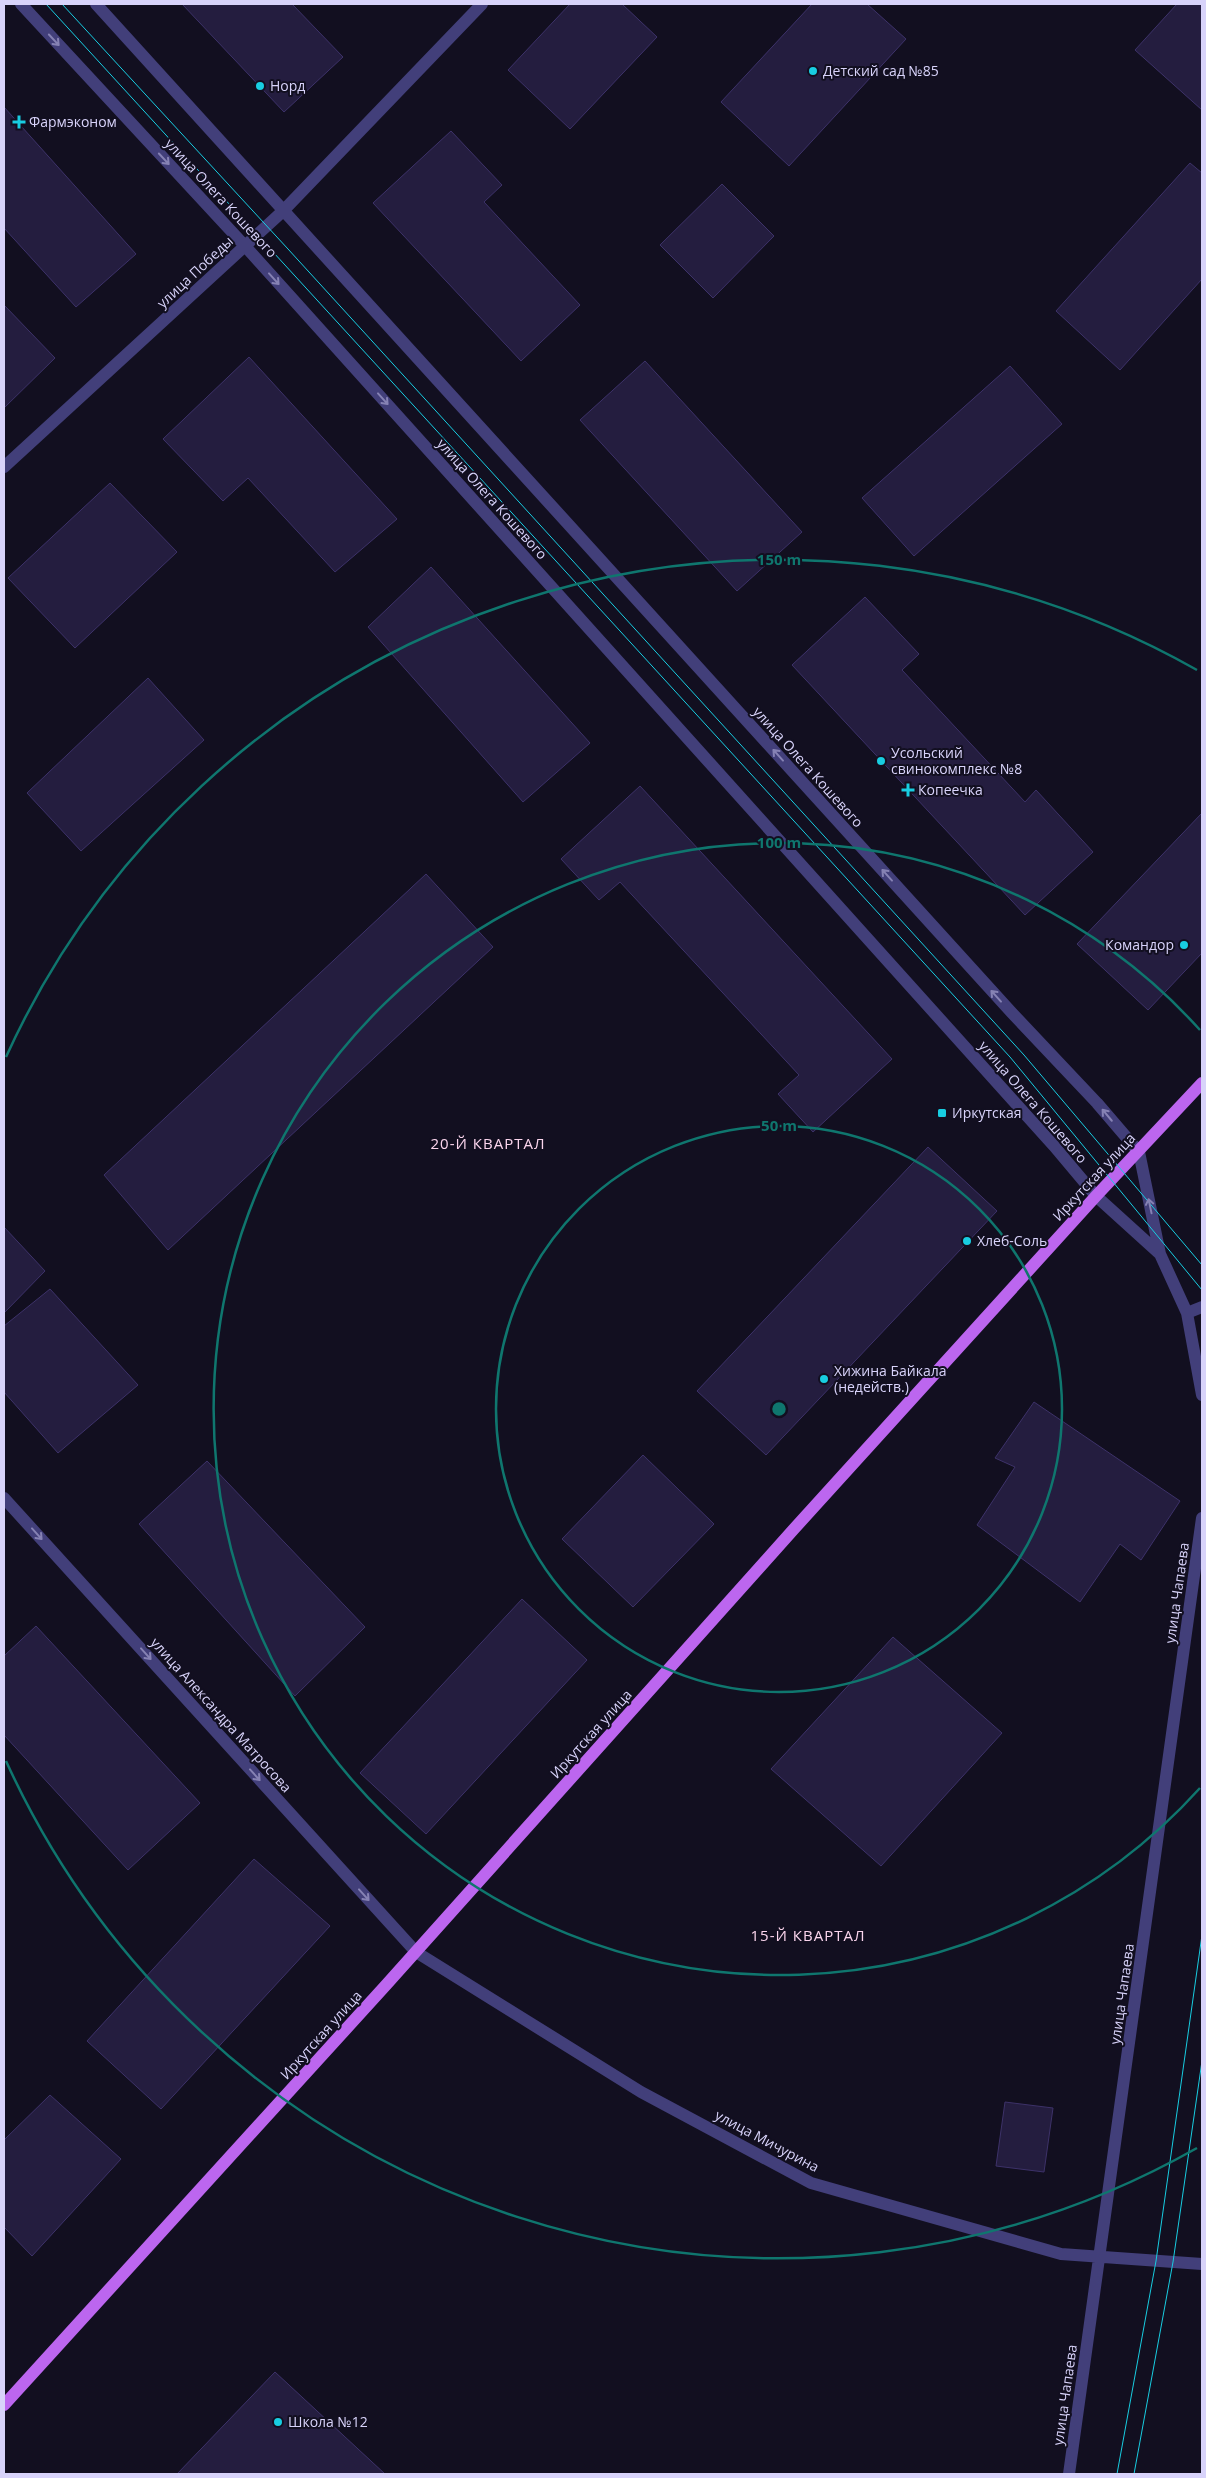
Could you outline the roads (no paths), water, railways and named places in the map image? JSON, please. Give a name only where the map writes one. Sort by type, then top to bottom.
[{"type":"main road","name":"Иркутская улица","points":[[4,2406],[416,1952],[793,1530],[1096,1196],[1202,1083]]},
{"type":"street","name":"улица Олега Кошевого","points":[[21,4],[245,246],[1054,1146],[1096,1196],[1160,1254]]},
{"type":"street","name":"улица Олега Кошевого","points":[[96,4],[1005,1006],[1097,1103],[1138,1152],[1160,1254]]},
{"type":"street","name":"улица Победы","points":[[4,467],[283,211],[482,4]]},
{"type":"street","points":[[1160,1254],[1187,1313],[1202,1395]]},
{"type":"street","points":[[1187,1313],[1202,1307]]},
{"type":"street","name":"улица Александра Матросова","points":[[4,1498],[416,1952]]},
{"type":"street","name":"улица Чапаева","points":[[1069,2474],[1101,2256],[1202,1518]]},
{"type":"street","name":"улица Мичурина","points":[[416,1952],[641,2092],[811,2183],[1062,2254],[1202,2264]]},
{"type":"tram line","points":[[46,4],[1010,1057],[1202,1290]]},
{"type":"tram line","points":[[62,4],[1024,1055],[1202,1265]]},
{"type":"tram line","points":[[1117,2474],[1156,2261],[1202,1935]]},
{"type":"tram line","points":[[1134,2474],[1173,2262],[1202,2061]]},
{"type":"place","name":"Детский сад №85","points":[[813,71]]},
{"type":"place","name":"Норд","points":[[260,86]]},
{"type":"place","name":"Фармэконом","points":[[19,122]]},
{"type":"place","name":"Усольский свинокомплекс №8","points":[[881,761]]},
{"type":"place","name":"Копеечка","points":[[908,790]]},
{"type":"place","name":"Командор","points":[[1184,945]]},
{"type":"place","name":"Иркутская","points":[[942,1113]]},
{"type":"place","name":"Хлеб-Соль","points":[[967,1241]]},
{"type":"place","name":"Хижина Байкала (недейств.)","points":[[824,1379]]},
{"type":"place","name":"Школа №12","points":[[278,2422]]},
{"type":"district","name":"20-Й КВАРТАЛ","points":[[488,1144]]},
{"type":"district","name":"15-Й КВАРТАЛ","points":[[808,1936]]}]
